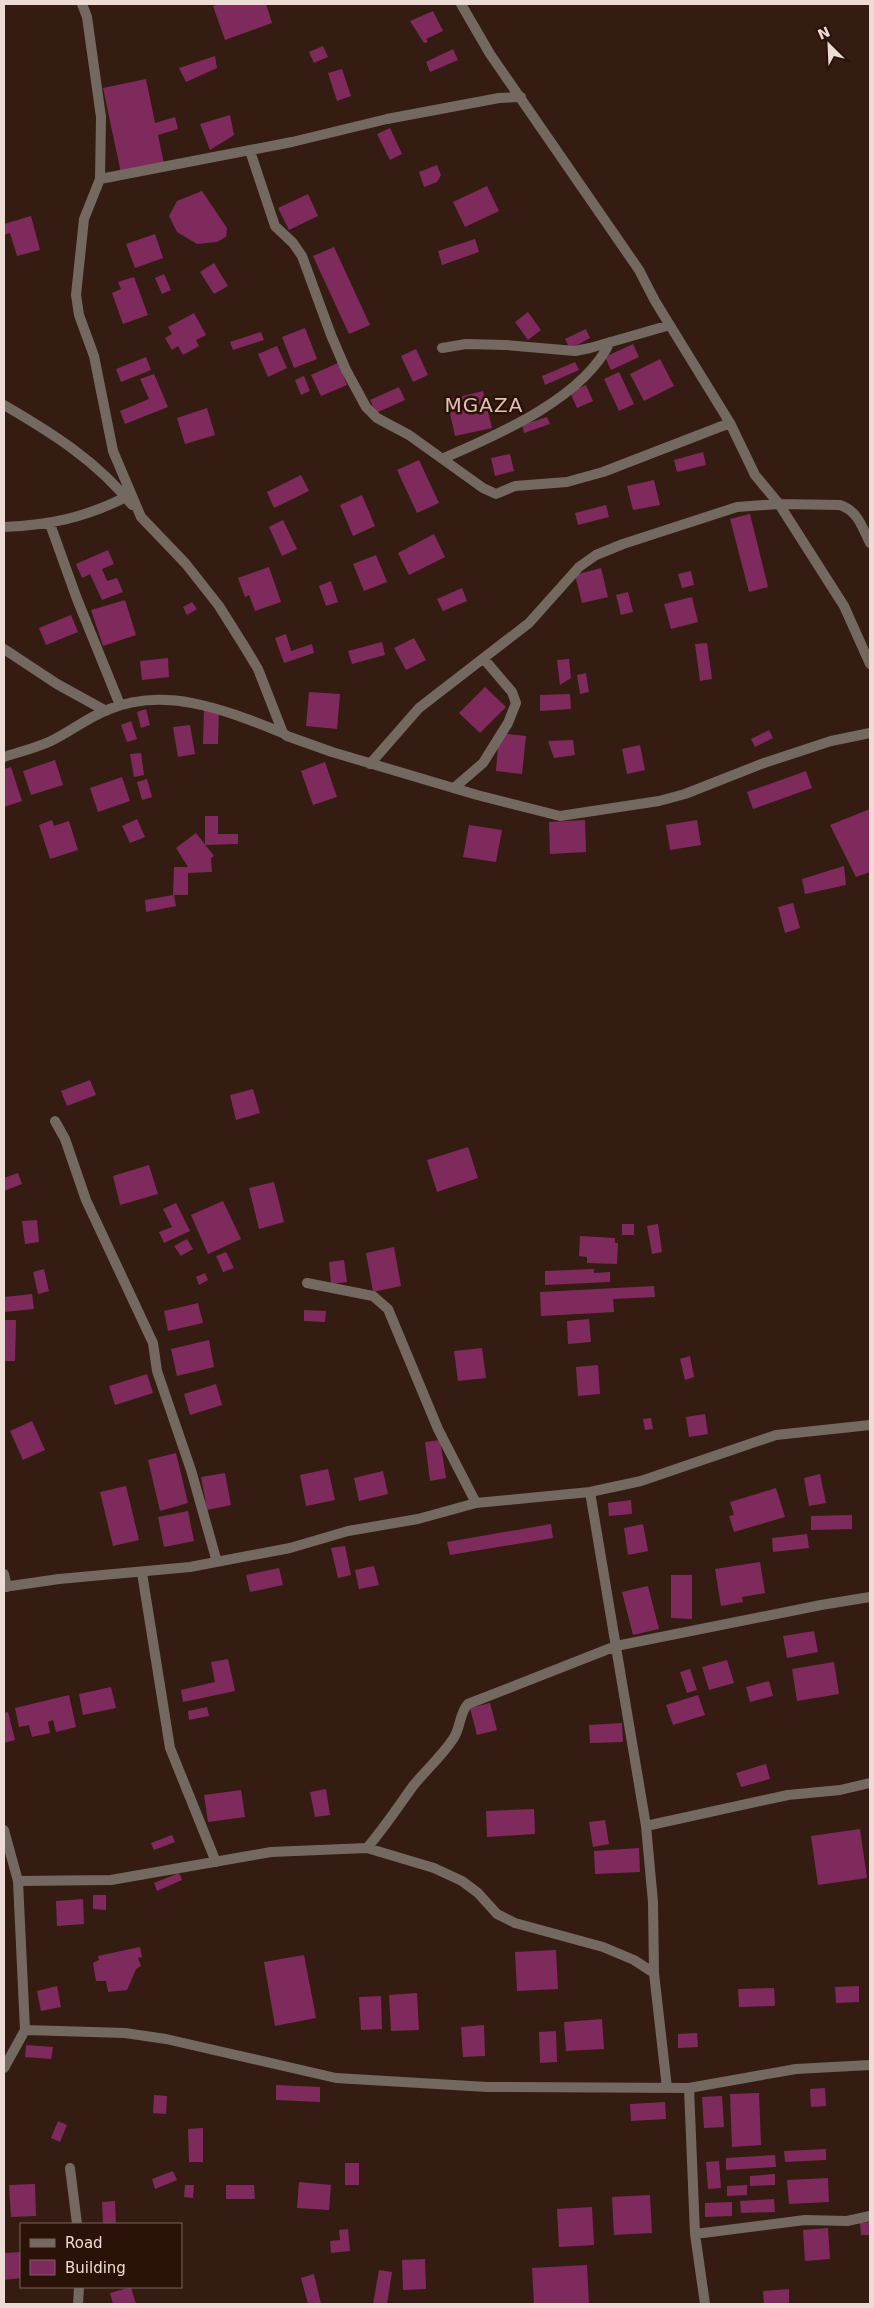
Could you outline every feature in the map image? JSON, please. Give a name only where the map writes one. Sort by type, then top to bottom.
[{"type":"street","points":[[82,4],[87,17],[101,117],[100,179],[84,219],[76,295],[79,315],[94,356],[113,450],[141,517]]},
{"type":"street","points":[[461,4],[490,54],[621,242],[730,423],[755,475],[779,504],[844,606],[870,664]]},
{"type":"street","points":[[100,179],[250,150],[387,119],[499,98],[521,97]]},
{"type":"street","points":[[250,150],[275,226],[293,243],[302,256],[335,344],[366,407],[377,418],[444,458],[483,488],[496,494],[515,486],[567,482],[603,472],[730,423]]},
{"type":"street","points":[[442,348],[466,344],[575,350],[670,325]]},
{"type":"street","points":[[444,458],[497,435],[546,407],[594,367],[610,342]]},
{"type":"street","points":[[4,405],[63,441],[97,467],[186,564],[219,606],[258,669],[283,733]]},
{"type":"street","points":[[4,526],[50,524],[90,514],[126,497]]},
{"type":"street","points":[[370,764],[419,708],[529,623],[579,567],[596,555],[623,544],[737,507],[779,504],[840,505],[849,508],[864,520],[870,521]]},
{"type":"street","points":[[857,516],[870,543]]},
{"type":"street","points":[[50,524],[77,599],[120,706]]},
{"type":"street","points":[[4,649],[57,684],[106,711]]},
{"type":"street","points":[[454,788],[483,763],[508,722],[516,703],[512,692],[484,659]]},
{"type":"street","points":[[4,757],[51,741],[106,711],[120,706],[155,699],[189,701],[225,710],[283,733],[290,738],[370,764],[477,796],[560,816],[625,808],[685,794],[805,749],[870,733]]},
{"type":"street","points":[[55,1121],[65,1139],[86,1200],[153,1343],[157,1371],[191,1470],[217,1562]]},
{"type":"street","points":[[307,1283],[374,1296],[388,1309],[438,1429],[476,1504]]},
{"type":"street","points":[[4,1574],[5,1587],[59,1579],[142,1573],[217,1562],[290,1548],[348,1531],[418,1519],[476,1504],[590,1492],[641,1481],[776,1435],[870,1424]]},
{"type":"street","points":[[590,1492],[646,1826],[653,1902],[654,1973],[667,2088]]},
{"type":"street","points":[[142,1573],[170,1748],[216,1862]]},
{"type":"street","points":[[367,1848],[389,1823],[413,1787],[445,1752],[457,1734],[463,1709],[468,1704],[616,1646],[870,1597]]},
{"type":"street","points":[[646,1826],[788,1795],[840,1790],[870,1783]]},
{"type":"street","points":[[4,1830],[18,1881],[25,2030],[4,2068]]},
{"type":"street","points":[[18,1881],[112,1880],[271,1852],[367,1848],[434,1868],[462,1881],[478,1893],[497,1914],[515,1923],[603,1947],[634,1960],[654,1973]]},
{"type":"street","points":[[25,2030],[125,2033],[166,2039],[336,2078],[487,2087],[689,2088],[796,2069],[870,2065]]},
{"type":"street","points":[[689,2088],[695,2234],[705,2304]]},
{"type":"street","points":[[70,2168],[77,2223]]},
{"type":"street","points":[[695,2234],[805,2220],[847,2221],[870,2216]]},
{"type":"street","points":[[78,2304],[79,2288]]},
{"type":"building","points":[[219,4],[266,4],[272,23],[225,40],[213,6]]},
{"type":"building","points":[[433,11],[443,31],[426,39],[428,42],[424,43],[410,21]]},
{"type":"building","points":[[323,46],[328,57],[314,63],[309,52]]},
{"type":"building","points":[[453,49],[458,60],[430,72],[426,62]]},
{"type":"building","points":[[215,56],[217,68],[186,82],[179,68]]},
{"type":"building","points":[[342,69],[351,96],[337,101],[328,73]]},
{"type":"building","points":[[146,79],[155,123],[175,117],[178,129],[158,135],[164,164],[121,173],[103,88]]},
{"type":"building","points":[[230,115],[234,135],[210,150],[200,124]]},
{"type":"building","points":[[390,128],[402,154],[390,160],[377,134]]},
{"type":"building","points":[[437,165],[441,175],[437,182],[424,187],[419,172]]},
{"type":"building","points":[[487,186],[499,211],[465,227],[453,202]]},
{"type":"building","points":[[202,191],[227,228],[226,237],[217,242],[197,244],[177,232],[169,216],[177,201]]},
{"type":"building","points":[[308,194],[318,216],[289,230],[278,208]]},
{"type":"building","points":[[31,216],[40,250],[17,256],[10,233],[4,235],[4,224]]},
{"type":"building","points":[[155,234],[163,258],[135,268],[126,244]]},
{"type":"building","points":[[475,239],[479,252],[442,265],[438,251]]},
{"type":"building","points":[[334,247],[370,325],[349,334],[313,256]]},
{"type":"building","points":[[214,263],[228,286],[214,294],[200,272]]},
{"type":"building","points":[[164,274],[171,290],[162,294],[155,278]]},
{"type":"building","points":[[134,277],[148,315],[123,324],[112,293],[121,289],[118,282]]},
{"type":"building","points":[[528,312],[541,330],[528,340],[515,322]]},
{"type":"building","points":[[194,313],[206,335],[196,340],[199,346],[183,355],[178,346],[172,350],[165,338],[172,334],[168,327]]},
{"type":"building","points":[[305,328],[317,359],[294,368],[282,337]]},
{"type":"building","points":[[586,329],[590,338],[570,349],[565,339]]},
{"type":"building","points":[[261,332],[264,340],[233,350],[230,342]]},
{"type":"building","points":[[633,344],[639,357],[611,370],[605,357]]},
{"type":"building","points":[[277,346],[287,368],[268,377],[258,354]]},
{"type":"building","points":[[416,349],[428,375],[413,382],[401,356]]},
{"type":"building","points":[[146,357],[151,370],[121,382],[116,369]]},
{"type":"building","points":[[660,359],[674,386],[644,401],[630,374]]},
{"type":"building","points":[[575,362],[579,370],[545,385],[542,376]]},
{"type":"building","points":[[338,363],[347,385],[321,396],[311,375]]},
{"type":"building","points":[[619,372],[634,404],[619,411],[604,379]]},
{"type":"building","points":[[154,374],[168,407],[125,424],[120,411],[149,399],[140,379]]},
{"type":"building","points":[[304,376],[310,391],[301,395],[295,380]]},
{"type":"building","points":[[586,385],[593,401],[577,408],[570,392]]},
{"type":"building","points":[[399,387],[405,400],[376,413],[370,400]]},
{"type":"building","points":[[483,391],[492,428],[455,436],[447,400]]},
{"type":"building","points":[[207,408],[215,435],[185,444],[177,418]]},
{"type":"building","points":[[547,417],[550,424],[524,433],[522,425]]},
{"type":"building","points":[[703,452],[706,465],[677,472],[674,460]]},
{"type":"building","points":[[510,454],[514,471],[495,476],[491,458]]},
{"type":"building","points":[[419,460],[439,503],[417,513],[397,470]]},
{"type":"building","points":[[301,475],[309,491],[274,508],[267,492]]},
{"type":"building","points":[[654,480],[660,505],[633,510],[627,486]]},
{"type":"building","points":[[362,495],[375,526],[353,536],[340,505]]},
{"type":"building","points":[[606,505],[609,517],[578,525],[575,513]]},
{"type":"building","points":[[750,514],[768,587],[749,592],[730,519]]},
{"type":"building","points":[[283,520],[297,549],[282,556],[269,527]]},
{"type":"building","points":[[434,534],[445,557],[409,575],[398,553]]},
{"type":"building","points":[[108,550],[114,564],[102,569],[107,581],[117,578],[123,592],[102,600],[90,574],[82,578],[76,564]]},
{"type":"building","points":[[376,555],[387,582],[364,591],[353,564]]},
{"type":"building","points":[[269,567],[281,602],[255,611],[249,595],[245,597],[238,578]]},
{"type":"building","points":[[601,568],[608,597],[582,603],[575,575]]},
{"type":"building","points":[[691,571],[694,585],[682,588],[678,574]]},
{"type":"building","points":[[331,581],[338,602],[326,606],[319,586]]},
{"type":"building","points":[[462,588],[467,601],[443,611],[437,599]]},
{"type":"building","points":[[628,592],[633,612],[621,615],[616,595]]},
{"type":"building","points":[[692,597],[698,622],[671,629],[664,604]]},
{"type":"building","points":[[125,600],[136,635],[103,646],[91,610]]},
{"type":"building","points":[[192,602],[197,609],[187,615],[183,607]]},
{"type":"building","points":[[71,615],[78,632],[46,645],[39,628]]},
{"type":"building","points":[[286,634],[291,651],[312,644],[314,653],[284,663],[275,638]]},
{"type":"building","points":[[414,638],[426,660],[406,670],[394,648]]},
{"type":"building","points":[[382,642],[385,655],[352,664],[348,651]]},
{"type":"building","points":[[707,643],[712,679],[700,681],[695,644]]},
{"type":"building","points":[[168,658],[169,677],[142,680],[140,661]]},
{"type":"building","points":[[569,659],[571,678],[560,685],[557,660]]},
{"type":"building","points":[[586,673],[589,692],[580,694],[577,675]]},
{"type":"building","points":[[485,687],[506,707],[480,733],[459,713]]},
{"type":"building","points":[[309,692],[340,694],[337,729],[306,726]]},
{"type":"building","points":[[570,694],[571,709],[540,711],[540,695]]},
{"type":"building","points":[[204,708],[219,708],[218,744],[203,744]]},
{"type":"building","points":[[146,709],[150,725],[141,728],[137,712]]},
{"type":"building","points":[[131,721],[137,739],[127,742],[121,725]]},
{"type":"building","points":[[190,725],[195,754],[178,757],[173,727]]},
{"type":"building","points":[[769,730],[773,738],[755,747],[751,739]]},
{"type":"building","points":[[499,733],[526,736],[522,774],[496,771]]},
{"type":"building","points":[[573,740],[575,755],[554,758],[548,741]]},
{"type":"building","points":[[640,745],[645,770],[627,774],[622,749]]},
{"type":"building","points":[[141,753],[144,775],[134,777],[130,754]]},
{"type":"building","points":[[55,760],[63,785],[31,795],[23,771]]},
{"type":"building","points":[[325,762],[337,797],[313,805],[301,771]]},
{"type":"building","points":[[11,767],[22,801],[4,807],[4,769]]},
{"type":"building","points":[[806,771],[812,788],[753,809],[747,792]]},
{"type":"building","points":[[122,777],[130,801],[98,812],[90,788]]},
{"type":"building","points":[[147,779],[152,797],[142,800],[137,782]]},
{"type":"building","points":[[870,809],[870,872],[856,877],[830,825]]},
{"type":"building","points":[[205,816],[218,816],[218,834],[238,834],[238,844],[205,845]]},
{"type":"building","points":[[137,819],[145,837],[130,843],[122,826]]},
{"type":"building","points":[[52,820],[54,826],[69,821],[78,850],[50,859],[39,825]]},
{"type":"building","points":[[585,820],[586,852],[550,854],[549,822]]},
{"type":"building","points":[[697,820],[701,845],[670,850],[666,825]]},
{"type":"building","points":[[469,825],[502,830],[496,862],[463,857]]},
{"type":"building","points":[[196,833],[214,856],[211,858],[212,872],[188,873],[188,895],[174,895],[176,906],[146,912],[145,900],[173,895],[174,867],[188,867],[176,848]]},
{"type":"building","points":[[844,866],[846,885],[805,894],[802,879]]},
{"type":"building","points":[[793,903],[800,928],[785,933],[778,907]]},
{"type":"building","points":[[90,1080],[96,1095],[67,1106],[61,1091]]},
{"type":"building","points":[[253,1089],[260,1113],[236,1120],[230,1095]]},
{"type":"building","points":[[468,1147],[478,1178],[437,1192],[427,1160]]},
{"type":"building","points":[[149,1165],[158,1194],[120,1205],[113,1176]]},
{"type":"building","points":[[18,1173],[22,1184],[4,1191],[4,1178]]},
{"type":"building","points":[[274,1182],[284,1222],[259,1229],[249,1188]]},
{"type":"building","points":[[223,1201],[241,1239],[208,1254],[191,1215]]},
{"type":"building","points":[[176,1203],[190,1231],[164,1243],[159,1232],[172,1227],[163,1209]]},
{"type":"building","points":[[37,1220],[39,1242],[25,1244],[22,1221]]},
{"type":"building","points":[[622,1224],[634,1224],[634,1235],[622,1235]]},
{"type":"building","points":[[658,1224],[662,1252],[652,1254],[647,1226]]},
{"type":"building","points":[[580,1236],[615,1238],[615,1243],[618,1243],[617,1264],[587,1263],[587,1257],[579,1256]]},
{"type":"building","points":[[187,1239],[193,1249],[181,1256],[174,1246]]},
{"type":"building","points":[[394,1247],[401,1286],[373,1292],[366,1253]]},
{"type":"building","points":[[226,1252],[234,1268],[223,1272],[216,1256]]},
{"type":"building","points":[[344,1260],[347,1282],[331,1284],[329,1262]]},
{"type":"building","points":[[44,1269],[49,1291],[38,1294],[33,1272]]},
{"type":"building","points":[[594,1269],[594,1273],[610,1272],[610,1282],[545,1285],[545,1271]]},
{"type":"building","points":[[205,1273],[208,1280],[199,1285],[196,1277]]},
{"type":"building","points":[[654,1286],[655,1297],[613,1299],[614,1312],[541,1316],[540,1292]]},
{"type":"building","points":[[32,1294],[34,1309],[4,1312],[4,1297]]},
{"type":"building","points":[[198,1303],[203,1323],[168,1331],[164,1311]]},
{"type":"building","points":[[304,1310],[326,1311],[325,1322],[304,1321]]},
{"type":"building","points":[[589,1319],[591,1342],[568,1344],[567,1321]]},
{"type":"building","points":[[4,1320],[16,1320],[15,1361],[4,1361]]},
{"type":"building","points":[[209,1340],[214,1367],[177,1376],[171,1349]]},
{"type":"building","points":[[482,1348],[486,1378],[458,1381],[454,1351]]},
{"type":"building","points":[[690,1356],[694,1377],[685,1380],[680,1359]]},
{"type":"building","points":[[598,1365],[600,1394],[578,1396],[576,1367]]},
{"type":"building","points":[[147,1374],[153,1393],[115,1405],[109,1386]]},
{"type":"building","points":[[216,1384],[222,1405],[190,1415],[184,1394]]},
{"type":"building","points":[[705,1414],[708,1434],[689,1437],[686,1417]]},
{"type":"building","points":[[651,1418],[653,1429],[645,1430],[643,1419]]},
{"type":"building","points":[[32,1421],[45,1450],[23,1460],[10,1431]]},
{"type":"building","points":[[440,1440],[446,1478],[430,1481],[425,1442]]},
{"type":"building","points":[[176,1453],[188,1503],[160,1511],[148,1460]]},
{"type":"building","points":[[328,1469],[335,1500],[306,1506],[300,1475]]},
{"type":"building","points":[[383,1471],[388,1494],[359,1501],[354,1478]]},
{"type":"building","points":[[225,1473],[231,1505],[207,1510],[201,1477]]},
{"type":"building","points":[[820,1474],[826,1503],[809,1506],[804,1478]]},
{"type":"building","points":[[126,1486],[139,1540],[113,1546],[100,1492]]},
{"type":"building","points":[[776,1488],[785,1517],[734,1532],[729,1516],[734,1515],[730,1502]]},
{"type":"building","points":[[631,1500],[632,1514],[609,1516],[608,1503]]},
{"type":"building","points":[[188,1511],[194,1541],[164,1547],[158,1517]]},
{"type":"building","points":[[852,1515],[852,1529],[811,1530],[811,1516]]},
{"type":"building","points":[[551,1524],[553,1538],[450,1555],[447,1542]]},
{"type":"building","points":[[643,1524],[648,1551],[628,1555],[624,1528]]},
{"type":"building","points":[[807,1534],[809,1548],[773,1552],[772,1538]]},
{"type":"building","points":[[345,1546],[351,1575],[338,1578],[331,1548]]},
{"type":"building","points":[[760,1562],[765,1593],[742,1597],[743,1602],[721,1606],[715,1569]]},
{"type":"building","points":[[374,1566],[379,1585],[359,1589],[355,1570]]},
{"type":"building","points":[[279,1568],[283,1585],[250,1592],[246,1575]]},
{"type":"building","points":[[671,1575],[692,1575],[692,1619],[671,1618]]},
{"type":"building","points":[[648,1586],[659,1629],[633,1635],[622,1592]]},
{"type":"building","points":[[814,1631],[818,1652],[787,1658],[783,1636]]},
{"type":"building","points":[[228,1659],[235,1691],[183,1702],[181,1690],[215,1682],[211,1662]]},
{"type":"building","points":[[727,1660],[734,1683],[709,1690],[702,1667]]},
{"type":"building","points":[[834,1662],[839,1694],[797,1701],[792,1669]]},
{"type":"building","points":[[690,1669],[697,1690],[687,1693],[680,1672]]},
{"type":"building","points":[[769,1681],[773,1696],[750,1702],[746,1687]]},
{"type":"building","points":[[111,1687],[116,1708],[83,1715],[79,1694]]},
{"type":"building","points":[[69,1695],[76,1727],[56,1732],[53,1720],[48,1722],[50,1733],[32,1737],[29,1725],[19,1727],[15,1708]]},
{"type":"building","points":[[698,1695],[705,1715],[673,1725],[666,1705]]},
{"type":"building","points":[[490,1703],[497,1730],[477,1735],[470,1708]]},
{"type":"building","points":[[207,1707],[209,1716],[189,1720],[188,1711]]},
{"type":"building","points":[[8,1712],[15,1740],[4,1743],[4,1713]]},
{"type":"building","points":[[622,1723],[623,1742],[590,1743],[589,1725]]},
{"type":"building","points":[[766,1764],[770,1779],[741,1787],[736,1773]]},
{"type":"building","points":[[326,1789],[330,1815],[315,1817],[310,1792]]},
{"type":"building","points":[[241,1790],[245,1817],[208,1822],[204,1795]]},
{"type":"building","points":[[534,1809],[535,1834],[487,1837],[486,1811]]},
{"type":"building","points":[[605,1820],[609,1844],[593,1847],[589,1822]]},
{"type":"building","points":[[860,1829],[867,1878],[818,1885],[811,1836]]},
{"type":"building","points":[[172,1835],[175,1842],[154,1850],[151,1843]]},
{"type":"building","points":[[639,1848],[640,1872],[595,1874],[594,1851]]},
{"type":"building","points":[[179,1873],[182,1880],[157,1891],[154,1883]]},
{"type":"building","points":[[93,1895],[106,1895],[106,1910],[93,1909]]},
{"type":"building","points":[[83,1899],[84,1924],[57,1926],[56,1901]]},
{"type":"building","points":[[140,1947],[142,1957],[138,1958],[141,1966],[136,1969],[127,1990],[108,1992],[106,1981],[96,1981],[93,1963],[99,1960],[98,1956]]},
{"type":"building","points":[[556,1950],[558,1989],[517,1991],[515,1952]]},
{"type":"building","points":[[304,1955],[316,2018],[275,2026],[264,1962]]},
{"type":"building","points":[[57,1986],[61,2007],[41,2011],[37,1991]]},
{"type":"building","points":[[859,1986],[859,2002],[836,2003],[835,1987]]},
{"type":"building","points":[[774,1988],[775,2006],[739,2007],[738,1989]]},
{"type":"building","points":[[417,1993],[419,2030],[391,2031],[389,1995]]},
{"type":"building","points":[[381,1996],[382,2029],[361,2030],[359,1997]]},
{"type":"building","points":[[602,2019],[604,2049],[566,2051],[564,2022]]},
{"type":"building","points":[[484,2025],[485,2056],[463,2057],[461,2027]]},
{"type":"building","points":[[556,2031],[557,2062],[540,2063],[539,2032]]},
{"type":"building","points":[[697,2033],[698,2047],[678,2048],[678,2034]]},
{"type":"building","points":[[26,2045],[53,2047],[51,2059],[25,2057]]},
{"type":"building","points":[[276,2085],[320,2087],[320,2102],[276,2100]]},
{"type":"building","points":[[825,2088],[826,2106],[811,2107],[810,2089]]},
{"type":"building","points":[[759,2093],[761,2145],[732,2147],[730,2094]]},
{"type":"building","points":[[154,2095],[167,2096],[166,2114],[153,2113]]},
{"type":"building","points":[[722,2096],[724,2127],[704,2128],[702,2097]]},
{"type":"building","points":[[665,2102],[666,2119],[631,2121],[630,2104]]},
{"type":"building","points":[[58,2121],[67,2125],[60,2142],[51,2138]]},
{"type":"building","points":[[203,2128],[203,2162],[189,2162],[188,2129]]},
{"type":"building","points":[[826,2149],[826,2160],[785,2162],[784,2151]]},
{"type":"building","points":[[775,2155],[776,2167],[726,2170],[726,2158]]},
{"type":"building","points":[[719,2161],[721,2188],[708,2189],[706,2162]]},
{"type":"building","points":[[345,2163],[359,2163],[359,2185],[345,2185]]},
{"type":"building","points":[[173,2171],[177,2180],[155,2189],[152,2179]]},
{"type":"building","points":[[775,2174],[775,2185],[750,2186],[750,2176]]},
{"type":"building","points":[[828,2178],[829,2202],[789,2204],[787,2180]]},
{"type":"building","points":[[299,2182],[331,2185],[329,2210],[297,2208]]},
{"type":"building","points":[[35,2184],[36,2216],[11,2217],[9,2185]]},
{"type":"building","points":[[185,2185],[194,2185],[193,2198],[184,2197]]},
{"type":"building","points":[[226,2185],[254,2185],[255,2199],[226,2199]]},
{"type":"building","points":[[747,2185],[747,2195],[727,2196],[727,2186]]},
{"type":"building","points":[[650,2195],[652,2233],[614,2235],[612,2197]]},
{"type":"building","points":[[774,2199],[775,2212],[741,2213],[740,2201]]},
{"type":"building","points":[[115,2201],[116,2223],[103,2223],[102,2202]]},
{"type":"building","points":[[732,2202],[732,2216],[705,2217],[705,2203]]},
{"type":"building","points":[[592,2207],[594,2245],[559,2247],[557,2209]]},
{"type":"building","points":[[870,2222],[870,2235],[861,2235],[860,2223]]},
{"type":"building","points":[[828,2228],[830,2259],[805,2261],[803,2230]]},
{"type":"building","points":[[348,2229],[350,2251],[331,2253],[330,2241],[340,2240],[339,2230]]},
{"type":"building","points":[[20,2252],[20,2278],[4,2280],[4,2253]]},
{"type":"building","points":[[425,2259],[426,2289],[403,2290],[402,2260]]},
{"type":"building","points":[[587,2265],[589,2304],[534,2304],[532,2268]]},
{"type":"building","points":[[379,2270],[392,2272],[387,2304],[373,2304]]},
{"type":"building","points":[[314,2274],[321,2304],[308,2304],[301,2278]]},
{"type":"building","points":[[131,2288],[136,2304],[113,2304],[110,2293]]},
{"type":"building","points":[[789,2289],[789,2304],[764,2304],[763,2291]]},
{"type":"district","name":"MGAZA","points":[[484,405]]}]
